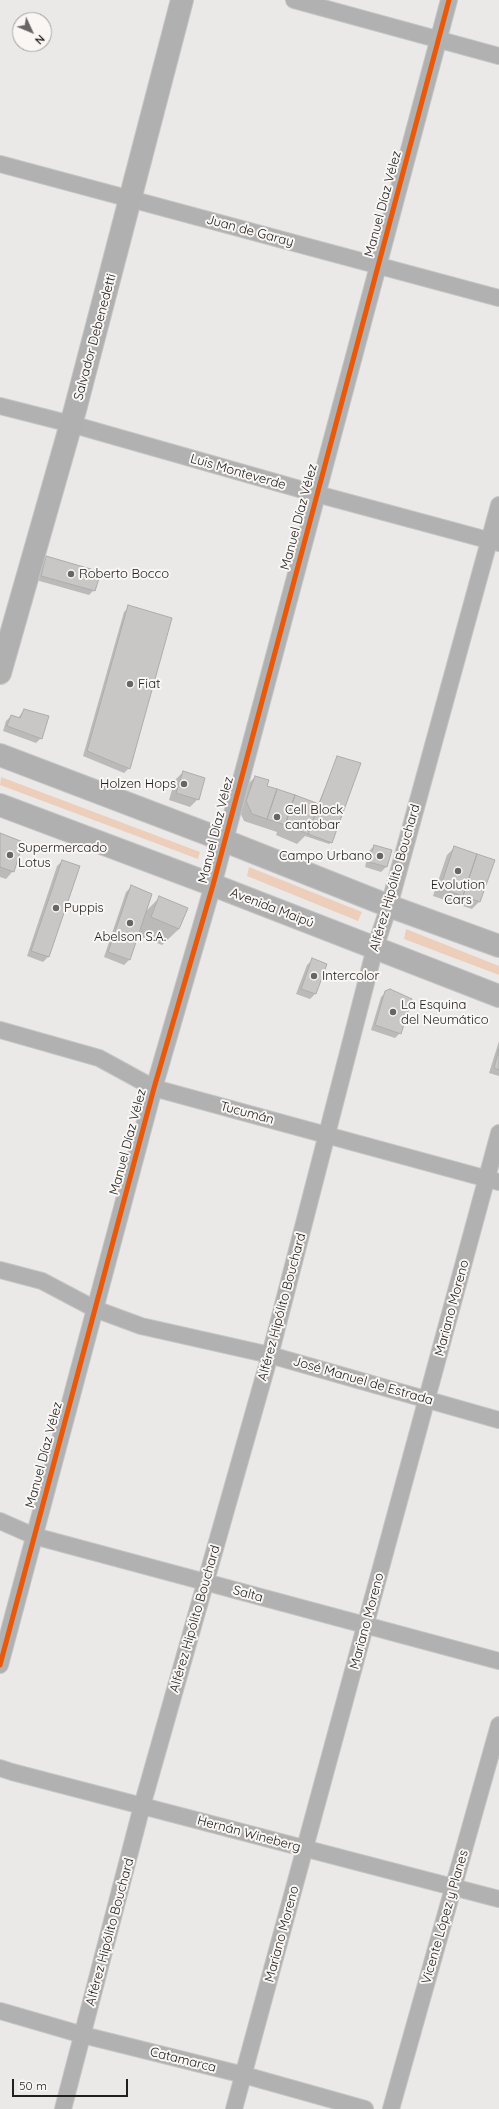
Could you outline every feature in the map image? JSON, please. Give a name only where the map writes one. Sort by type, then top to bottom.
[{"type":"main road","name":"Salvador Debenedetti","points":[[0,673],[71,424],[182,0]]},
{"type":"main road","points":[[0,755],[224,840],[389,906],[499,946]]},
{"type":"main road","name":"Avenida Maipú","points":[[0,806],[213,885],[499,996]]},
{"type":"street","points":[[294,0],[499,56]]},
{"type":"street","name":"Manuel Díaz Vélez","points":[[0,1665],[154,1088],[213,885],[449,0]]},
{"type":"street","name":"Juan de Garay","points":[[0,164],[499,298]]},
{"type":"street","name":"Luis Monteverde","points":[[0,406],[71,424],[317,494],[494,542]]},
{"type":"street","name":"Alférez Hipólito Bouchard","points":[[63,2109],[142,1806],[270,1355],[375,948],[389,906],[494,542],[499,505]]},
{"type":"street","name":"Tucumán","points":[[0,1030],[99,1058],[154,1088],[493,1181]]},
{"type":"street","name":"Mariano Moreno","points":[[234,2109],[427,1399],[493,1181],[499,1133]]},
{"type":"street","name":"José Manuel de Estrada","points":[[0,1270],[42,1281],[95,1309],[142,1326],[270,1355],[499,1420]]},
{"type":"street","name":"Salta","points":[[0,1521],[34,1536],[499,1662]]},
{"type":"street","name":"Vicente López y Planes","points":[[391,2109],[499,1725]]},
{"type":"street","name":"Hernán Wineberg","points":[[0,1768],[499,1899]]},
{"type":"street","name":"Catamarca","points":[[0,2011],[83,2035],[244,2075],[365,2109]]},
{"type":"shaded area","points":[[1,777],[200,852],[198,859],[0,785]]},
{"type":"shaded area","points":[[249,867],[362,912],[358,921],[247,876]]},
{"type":"shaded area","points":[[406,929],[499,966],[499,975],[404,939]]},
{"type":"building","name":"Roberto Bocco","points":[[46,556],[101,572],[95,591],[41,576]]},
{"type":"building","name":"Fiat","points":[[128,605],[172,618],[130,769],[87,751]]},
{"type":"building","points":[[24,709],[49,716],[42,739],[7,726],[11,715],[20,718]]},
{"type":"building","points":[[337,756],[361,763],[332,843],[308,834]]},
{"type":"building","points":[[183,771],[205,778],[199,800],[176,793]]},
{"type":"building","points":[[255,776],[269,780],[267,786],[277,789],[267,819],[252,814],[246,801]]},
{"type":"building","points":[[277,789],[295,795],[285,825],[267,819]]},
{"type":"building","points":[[295,795],[319,804],[308,834],[285,825]]},
{"type":"building","name":"Supermercado Lotus","points":[[0,833],[23,842],[14,872],[0,867]]},
{"type":"building","name":"Campo Urbano","points":[[374,845],[392,850],[387,867],[369,862]]},
{"type":"building","name":"Evolution Cars","points":[[454,846],[477,854],[463,896],[440,888]]},
{"type":"building","points":[[477,854],[495,860],[480,902],[463,896]]},
{"type":"building","name":"Puppis","points":[[62,860],[80,866],[49,957],[31,951]]},
{"type":"building","name":"Abelson S.A.","points":[[131,885],[152,894],[130,960],[108,952]]},
{"type":"building","points":[[159,896],[188,908],[179,929],[151,917]]},
{"type":"building","name":"Intercolor","points":[[312,958],[327,964],[316,994],[301,989]]},
{"type":"building","name":"La Esquina del Neumático","points":[[390,989],[412,999],[401,1034],[375,1025],[385,991]]},
{"type":"building","points":[[499,1049],[499,1070],[494,1068]]},
{"type":"cycle path","points":[[0,1665],[154,1088],[213,885],[449,0]]},
{"type":"place","name":"Roberto Bocco","points":[[71,574]]},
{"type":"place","name":"Fiat","points":[[130,684]]},
{"type":"place","name":"Holzen Hops","points":[[184,784]]},
{"type":"place","name":"Cell Block cantobar","points":[[277,817]]},
{"type":"place","name":"Supermercado Lotus","points":[[10,855]]},
{"type":"place","name":"Campo Urbano","points":[[380,856]]},
{"type":"place","name":"Evolution Cars","points":[[458,871]]},
{"type":"place","name":"Puppis","points":[[56,908]]},
{"type":"place","name":"Abelson S.A.","points":[[130,923]]},
{"type":"place","name":"Intercolor","points":[[314,976]]},
{"type":"place","name":"La Esquina del Neumático","points":[[393,1012]]}]
